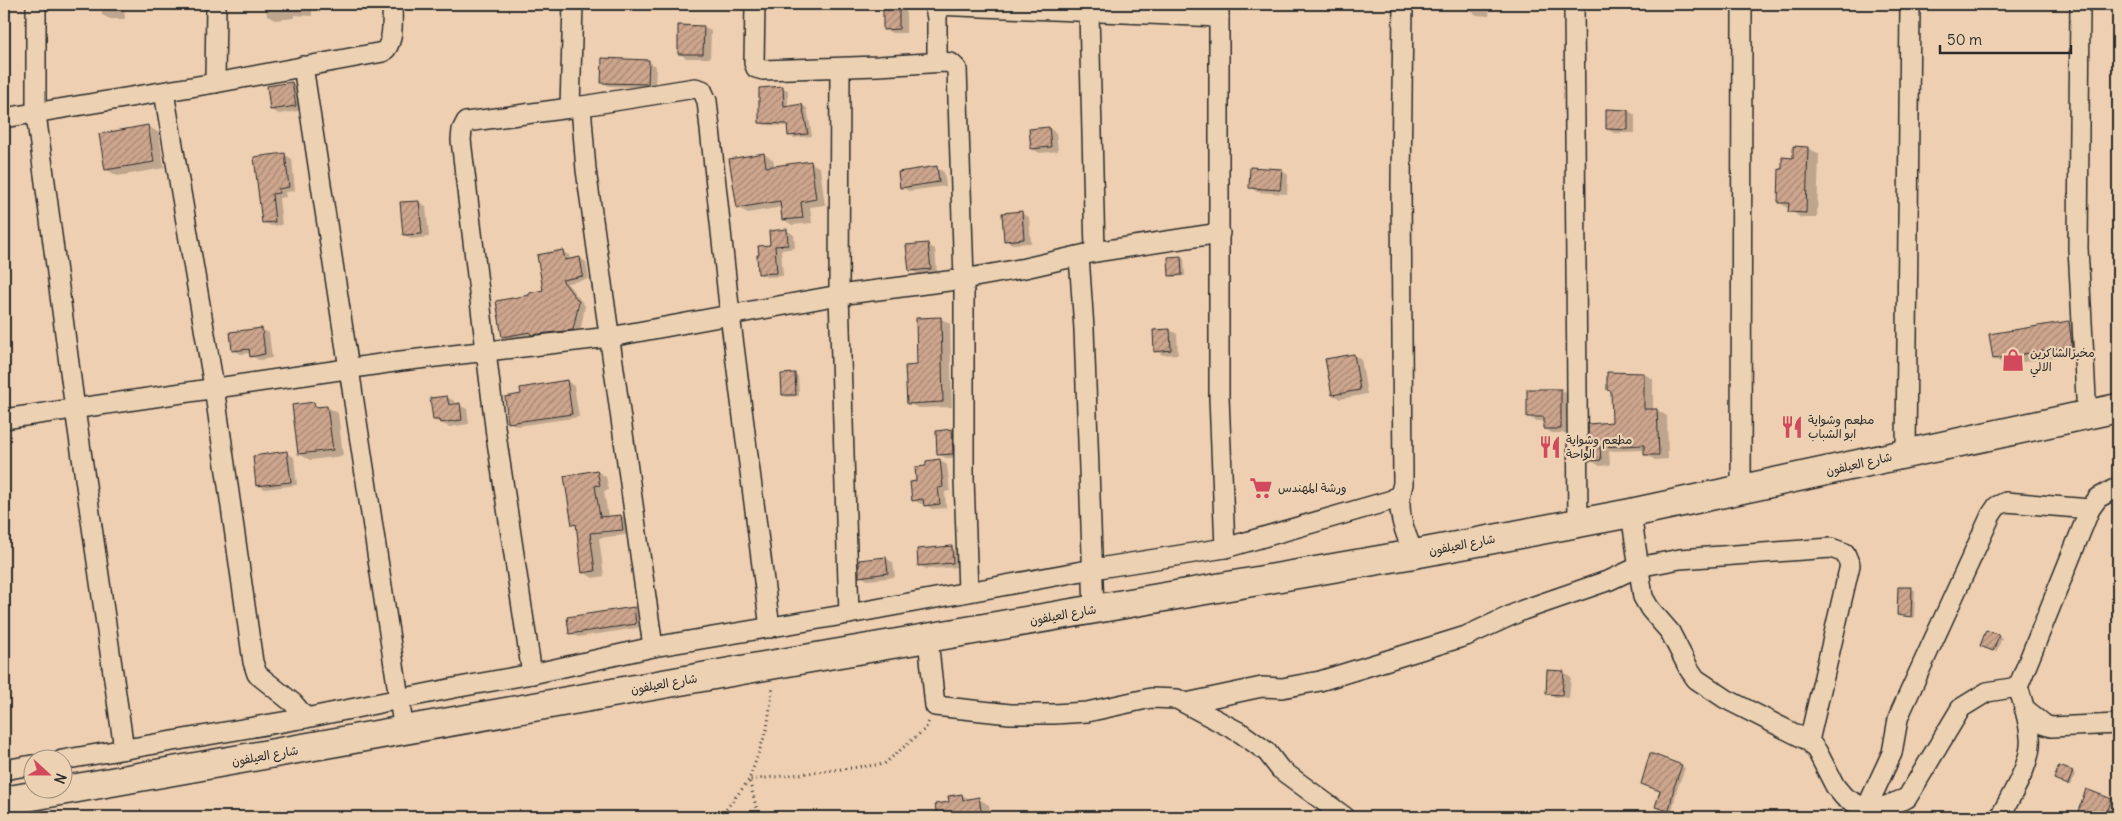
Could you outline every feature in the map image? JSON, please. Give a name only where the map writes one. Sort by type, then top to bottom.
[{"type":"highway","name":"شارع العيلفون","points":[[4,802],[776,664],[928,639],[1578,524],[2118,408]]},
{"type":"street","points":[[36,4],[36,114],[75,409],[124,749]]},
{"type":"street","points":[[215,83],[216,4]]},
{"type":"street","points":[[4,118],[164,92],[383,52],[388,48],[390,41],[392,4]]},
{"type":"street","points":[[573,4],[575,107],[586,170],[653,647]]},
{"type":"street","points":[[755,4],[754,63],[756,68],[763,70],[840,68],[937,62],[951,63],[957,69],[964,279],[964,479],[968,591]]},
{"type":"street","points":[[937,62],[937,18],[934,4],[1099,10],[1219,10],[1219,397],[1225,548]]},
{"type":"street","points":[[1403,4],[1401,170],[1403,484],[1400,494],[1401,523],[1414,554]]},
{"type":"street","points":[[1574,4],[1578,524]]},
{"type":"street","points":[[1741,490],[1742,4]]},
{"type":"street","points":[[1906,453],[1910,4]]},
{"type":"street","points":[[2080,4],[2078,248],[2087,416]]},
{"type":"street","points":[[1094,610],[1084,329],[1099,10]]},
{"type":"street","points":[[303,66],[404,731]]},
{"type":"street","points":[[840,68],[839,295],[849,614]]},
{"type":"street","points":[[532,674],[496,435],[474,255],[461,140],[462,130],[466,122],[695,88],[702,90],[707,100],[730,315],[770,628]]},
{"type":"street","points":[[164,92],[214,387],[253,662],[257,674],[287,697],[306,718]]},
{"type":"street","points":[[4,419],[348,368],[610,337],[839,295],[964,279],[1087,254],[1220,233]]},
{"type":"street","points":[[2008,813],[2028,752],[2030,739],[2018,687],[2090,509],[2098,498],[2118,487]]},
{"type":"street","points":[[72,758],[306,718],[532,674],[653,647],[849,614],[1093,569],[1225,548],[1392,500],[1400,494]]},
{"type":"street","points":[[1866,809],[1892,753],[1901,711],[1996,506],[2006,502],[2090,509]]},
{"type":"street","points":[[1631,513],[1643,597],[1650,609],[1670,632],[1696,679],[1726,699],[1808,740],[1817,751],[1835,786],[1844,797],[1866,809],[1878,810],[1907,798]]},
{"type":"street","points":[[1186,702],[1262,686],[1282,688],[1320,681],[1466,636],[1524,610],[1610,580],[1638,567],[1680,559],[1817,547],[1831,548],[1844,553],[1850,565],[1848,580],[1808,740]]},
{"type":"street","points":[[928,639],[935,706],[1010,714],[1054,714],[1087,712],[1151,698],[1177,699],[1186,702],[1241,733],[1261,747],[1280,769],[1345,817]]},
{"type":"street","points":[[1895,817],[1961,708],[1987,692],[2018,687]]},
{"type":"street","points":[[2024,708],[2045,725],[2051,727],[2118,724]]},
{"type":"street","points":[[4,770],[22,767]]},
{"type":"path","points":[[720,817],[749,780],[767,729],[776,664]]},
{"type":"path","points":[[749,780],[884,764],[926,728],[935,706]]},
{"type":"path","points":[[749,780],[759,817]]},
{"type":"building","points":[[883,4],[899,4],[899,29],[883,30]]},
{"type":"building","points":[[678,25],[704,26],[703,54],[678,54]]},
{"type":"building","points":[[602,58],[649,60],[648,84],[601,83]]},
{"type":"building","points":[[292,82],[296,106],[270,110],[267,86]]},
{"type":"building","points":[[783,86],[784,107],[802,104],[808,134],[788,136],[787,124],[759,123],[759,88]]},
{"type":"building","points":[[1606,109],[1628,110],[1628,130],[1606,129]]},
{"type":"building","points":[[148,125],[154,162],[105,170],[99,134]]},
{"type":"building","points":[[1049,127],[1051,147],[1031,149],[1029,129]]},
{"type":"building","points":[[1793,146],[1808,147],[1806,213],[1788,212],[1789,203],[1778,203],[1779,169],[1782,169],[1782,157],[1793,158]]},
{"type":"building","points":[[285,153],[289,187],[278,189],[279,193],[272,194],[275,222],[262,223],[254,157]]},
{"type":"building","points":[[764,153],[766,167],[811,161],[816,199],[801,202],[803,218],[782,220],[780,201],[737,208],[729,159]]},
{"type":"building","points":[[937,166],[939,182],[900,188],[898,172]]},
{"type":"building","points":[[1250,167],[1282,169],[1280,190],[1249,188]]},
{"type":"building","points":[[419,201],[422,234],[403,235],[400,202]]},
{"type":"building","points":[[1022,211],[1024,239],[1004,241],[1002,213]]},
{"type":"building","points":[[787,229],[788,245],[775,246],[777,273],[758,274],[758,246],[770,245],[769,231]]},
{"type":"building","points":[[928,243],[931,269],[909,271],[906,245]]},
{"type":"building","points":[[563,250],[565,260],[580,257],[583,276],[562,280],[579,302],[573,330],[531,335],[530,332],[502,337],[496,301],[529,295],[529,293],[543,290],[537,255]]},
{"type":"building","points":[[1181,256],[1182,275],[1169,276],[1168,257]]},
{"type":"building","points":[[941,317],[943,402],[907,404],[905,366],[917,365],[916,318]]},
{"type":"building","points":[[2069,321],[2072,346],[1993,359],[1989,334]]},
{"type":"building","points":[[262,328],[265,354],[250,357],[249,349],[232,351],[230,332]]},
{"type":"building","points":[[1170,329],[1171,350],[1154,352],[1153,330]]},
{"type":"building","points":[[1354,354],[1360,390],[1332,395],[1325,359]]},
{"type":"building","points":[[1607,372],[1644,373],[1644,409],[1657,409],[1659,455],[1644,455],[1644,445],[1600,447],[1601,460],[1589,461],[1588,424],[1612,422],[1611,391],[1607,390]]},
{"type":"building","points":[[795,373],[796,395],[782,395],[781,374]]},
{"type":"building","points":[[567,380],[572,414],[508,423],[505,397],[521,394],[520,388]]},
{"type":"building","points":[[1527,389],[1561,389],[1561,429],[1544,429],[1544,417],[1527,417]]},
{"type":"building","points":[[447,396],[449,405],[460,403],[462,420],[440,423],[439,420],[433,420],[430,398]]},
{"type":"building","points":[[314,402],[315,407],[327,406],[333,450],[298,454],[292,405]]},
{"type":"building","points":[[952,429],[953,454],[937,455],[936,431]]},
{"type":"building","points":[[287,451],[291,482],[256,486],[253,456]]},
{"type":"building","points":[[940,459],[943,487],[938,488],[940,504],[924,506],[923,499],[912,501],[910,482],[916,481],[915,467],[926,466],[926,461]]},
{"type":"building","points":[[597,470],[600,485],[595,486],[600,517],[621,515],[623,530],[590,533],[595,571],[582,573],[576,524],[572,525],[564,476]]},
{"type":"building","points":[[952,546],[953,563],[918,566],[917,549]]},
{"type":"building","points":[[886,557],[888,573],[859,577],[859,560]]},
{"type":"building","points":[[1898,587],[1912,587],[1911,617],[1897,615]]},
{"type":"building","points":[[634,607],[636,624],[569,634],[567,617]]},
{"type":"building","points":[[1986,630],[1999,635],[1993,651],[1980,646]]},
{"type":"building","points":[[1547,670],[1564,671],[1562,695],[1546,694]]},
{"type":"building","points":[[1650,753],[1682,765],[1674,787],[1669,811],[1655,807],[1660,791],[1641,784]]},
{"type":"building","points":[[2059,766],[2073,771],[2068,785],[2054,779]]},
{"type":"building","points":[[2086,789],[2112,799],[2105,817],[2076,817]]},
{"type":"building","points":[[962,794],[963,800],[979,797],[982,817],[937,817],[935,804],[949,802],[948,796]]},
{"type":"place","name":"مخبزالشاكرين الالي","points":[[2013,360]]},
{"type":"place","name":"مطعم وشواية ابو الشباب","points":[[1792,427]]},
{"type":"place","name":"مطعم وشواية الواحة","points":[[1550,447]]},
{"type":"place","name":"ورشة المهندس","points":[[1261,488]]}]
